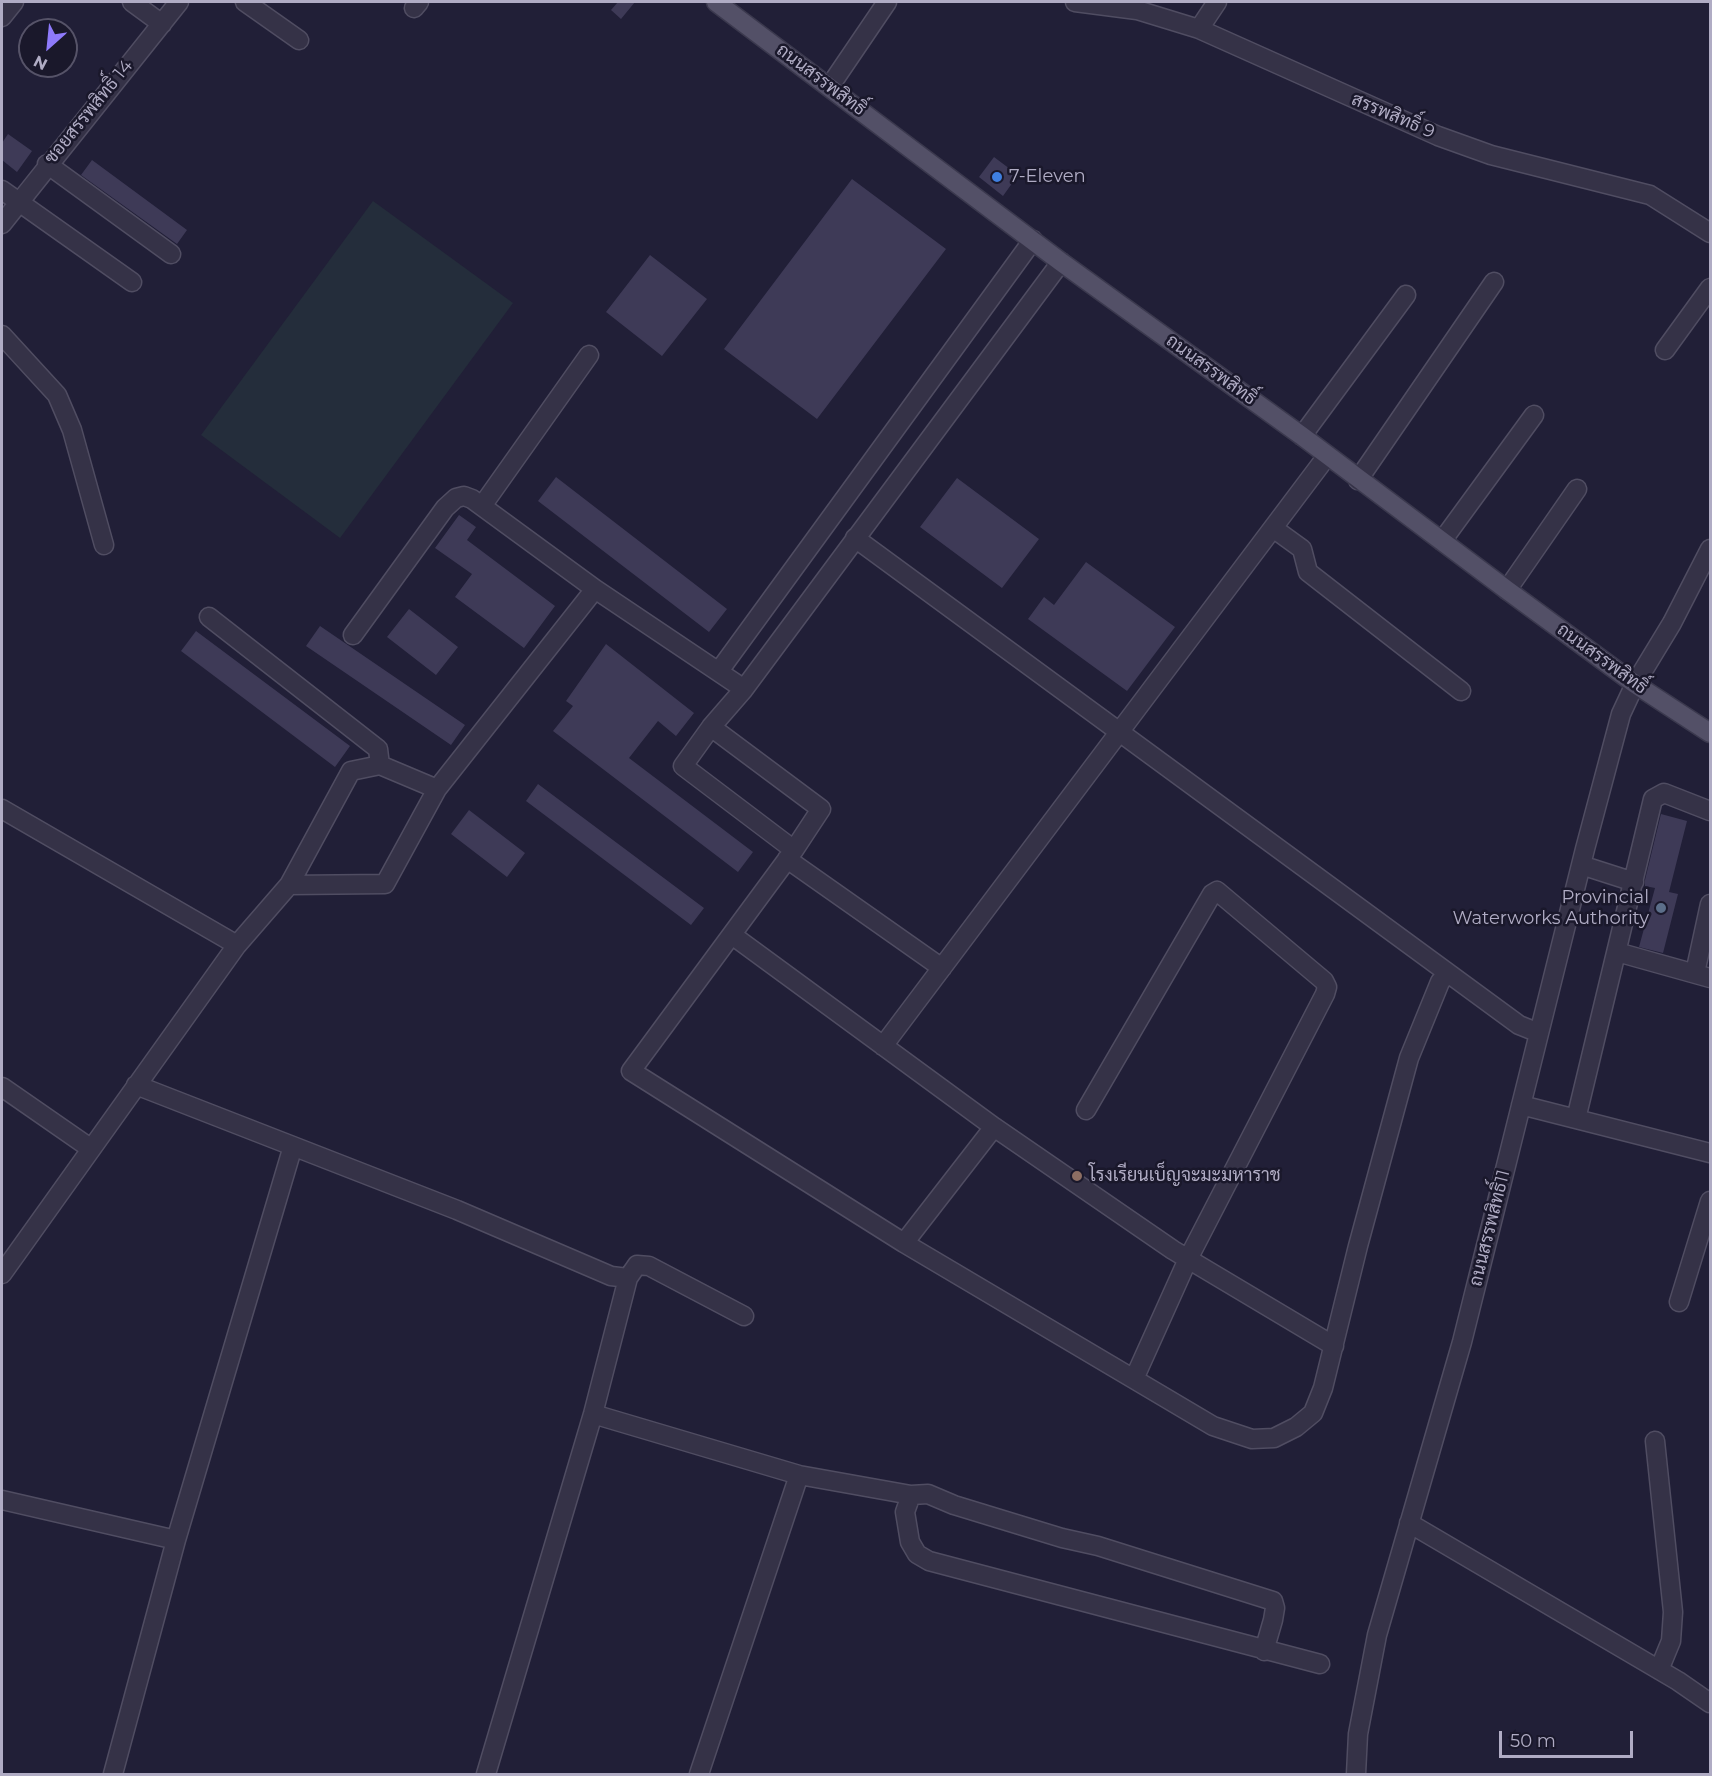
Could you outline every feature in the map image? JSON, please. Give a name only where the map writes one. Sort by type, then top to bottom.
[{"type":"main road","name":"ถนนสรรพสิทธิ์","points":[[716,2],[1061,262],[1302,436],[1507,590],[1635,684],[1710,733]]},
{"type":"street","points":[[2,17],[14,2]]},
{"type":"street","points":[[132,2],[162,24]]},
{"type":"street","name":"ซอยสรรพสิทธิ์ 14","points":[[2,224],[47,164],[179,2]]},
{"type":"street","points":[[245,2],[300,40]]},
{"type":"street","points":[[830,86],[887,2]]},
{"type":"street","name":"สรรพสิทธิ์ 9","points":[[1085,2],[1137,10],[1199,29],[1438,136],[1491,155],[1650,195],[1710,233]]},
{"type":"street","points":[[1199,29],[1217,2]]},
{"type":"street","points":[[47,164],[171,254]]},
{"type":"street","points":[[2,190],[132,282]]},
{"type":"street","points":[[719,671],[1033,240]]},
{"type":"street","points":[[942,968],[790,854],[683,766],[711,727],[744,689],[1061,262]]},
{"type":"street","points":[[1358,480],[1494,282]]},
{"type":"street","points":[[1665,350],[1710,288]]},
{"type":"street","points":[[1302,436],[1406,295]]},
{"type":"street","points":[[2,335],[57,396],[72,430],[104,545]]},
{"type":"street","points":[[482,506],[589,355]]},
{"type":"street","points":[[1442,541],[1534,415]]},
{"type":"street","points":[[883,1046],[1326,456]]},
{"type":"street","points":[[1507,590],[1577,489]]},
{"type":"street","points":[[353,635],[445,508],[456,498],[464,496],[482,506],[595,589],[744,689]]},
{"type":"street","points":[[1273,528],[1302,549],[1308,572],[1461,691]]},
{"type":"street","points":[[855,538],[1519,1025],[1539,1033]]},
{"type":"street","name":"ถนนสรรพสิทธิ์11","points":[[1356,1774],[1358,1734],[1377,1635],[1462,1342],[1621,714],[1635,684],[1672,623],[1710,549]]},
{"type":"street","points":[[289,885],[386,884],[437,789],[595,589]]},
{"type":"street","points":[[209,617],[378,749],[380,765]]},
{"type":"street","points":[[711,727],[821,809],[732,935],[631,1071],[904,1243],[1213,1426],[1252,1439],[1274,1438],[1296,1427],[1312,1413],[1323,1388],[1358,1246],[1409,1058],[1440,982],[1447,972]]},
{"type":"street","points":[[2,1274],[8,1250],[90,1148],[237,945],[289,885],[351,771],[380,765],[437,789]]},
{"type":"street","points":[[1576,1119],[1653,799],[1664,793],[1710,811]]},
{"type":"street","points":[[2,809],[237,945]]},
{"type":"street","points":[[1581,865],[1634,882]]},
{"type":"street","points":[[1086,1110],[1212,894],[1217,891],[1324,981],[1327,987],[1325,994],[1188,1259],[1134,1379]]},
{"type":"street","points":[[1617,952],[1703,975],[1710,904]]},
{"type":"street","points":[[732,935],[994,1126],[1188,1259],[1334,1346]]},
{"type":"street","points":[[136,1085],[457,1210],[611,1276],[628,1278]]},
{"type":"street","points":[[2,1087],[90,1148]]},
{"type":"street","points":[[1521,1104],[1710,1153]]},
{"type":"street","points":[[904,1243],[994,1126]]},
{"type":"street","points":[[112,1774],[176,1540],[293,1146]]},
{"type":"street","points":[[1679,1302],[1710,1201]]},
{"type":"street","points":[[486,1774],[593,1414],[628,1278],[637,1265],[649,1266],[744,1316]]},
{"type":"street","points":[[593,1414],[799,1474],[911,1495],[928,1494],[954,1505],[1062,1538],[1098,1546],[1273,1601],[1275,1608],[1273,1620],[1264,1651]]},
{"type":"street","points":[[1655,1441],[1673,1612],[1671,1641],[1659,1670]]},
{"type":"street","points":[[699,1774],[799,1474]]},
{"type":"street","points":[[911,1495],[905,1512],[910,1542],[917,1554],[929,1561],[1320,1664]]},
{"type":"street","points":[[2,1500],[176,1540]]},
{"type":"street","points":[[1409,1523],[1659,1670],[1710,1703]]},
{"type":"shaded area","points":[[373,201],[513,303],[340,538],[201,435]]},
{"type":"building","points":[[618,2],[635,2],[621,19],[611,10]]},
{"type":"building","points":[[8,134],[32,151],[17,172],[2,160],[2,143]]},
{"type":"building","points":[[994,157],[1018,175],[1003,196],[979,177]]},
{"type":"building","points":[[92,160],[187,230],[177,244],[81,175]]},
{"type":"building","points":[[852,179],[946,249],[817,419],[724,349]]},
{"type":"building","points":[[650,255],[707,299],[662,356],[606,312]]},
{"type":"building","points":[[556,477],[727,609],[709,632],[538,501]]},
{"type":"building","points":[[957,478],[1039,539],[1002,588],[920,527]]},
{"type":"building","points":[[459,515],[476,527],[467,540],[555,606],[524,648],[455,597],[472,574],[435,548]]},
{"type":"building","points":[[1086,562],[1175,627],[1127,691],[1028,619],[1044,597],[1054,605]]},
{"type":"building","points":[[409,609],[458,647],[436,675],[387,637]]},
{"type":"building","points":[[320,626],[465,725],[451,745],[306,646]]},
{"type":"building","points":[[196,631],[350,746],[335,767],[181,651]]},
{"type":"building","points":[[606,644],[694,713],[676,736],[658,721],[629,758],[753,852],[738,872],[553,731],[573,706],[566,701]]},
{"type":"building","points":[[538,784],[704,908],[691,925],[526,801]]},
{"type":"building","points":[[469,810],[525,853],[507,877],[451,834]]},
{"type":"building","points":[[1661,814],[1687,821],[1669,892],[1678,894],[1663,953],[1639,947],[1655,888],[1645,886],[1645,880]]},
{"type":"place","name":"7-Eleven","points":[[997,177]]},
{"type":"place","name":"Provincial Waterworks Authority","points":[[1661,908]]},
{"type":"place","name":"โรงเรียนเบ็ญจะมะมหาราช","points":[[1077,1176]]}]
